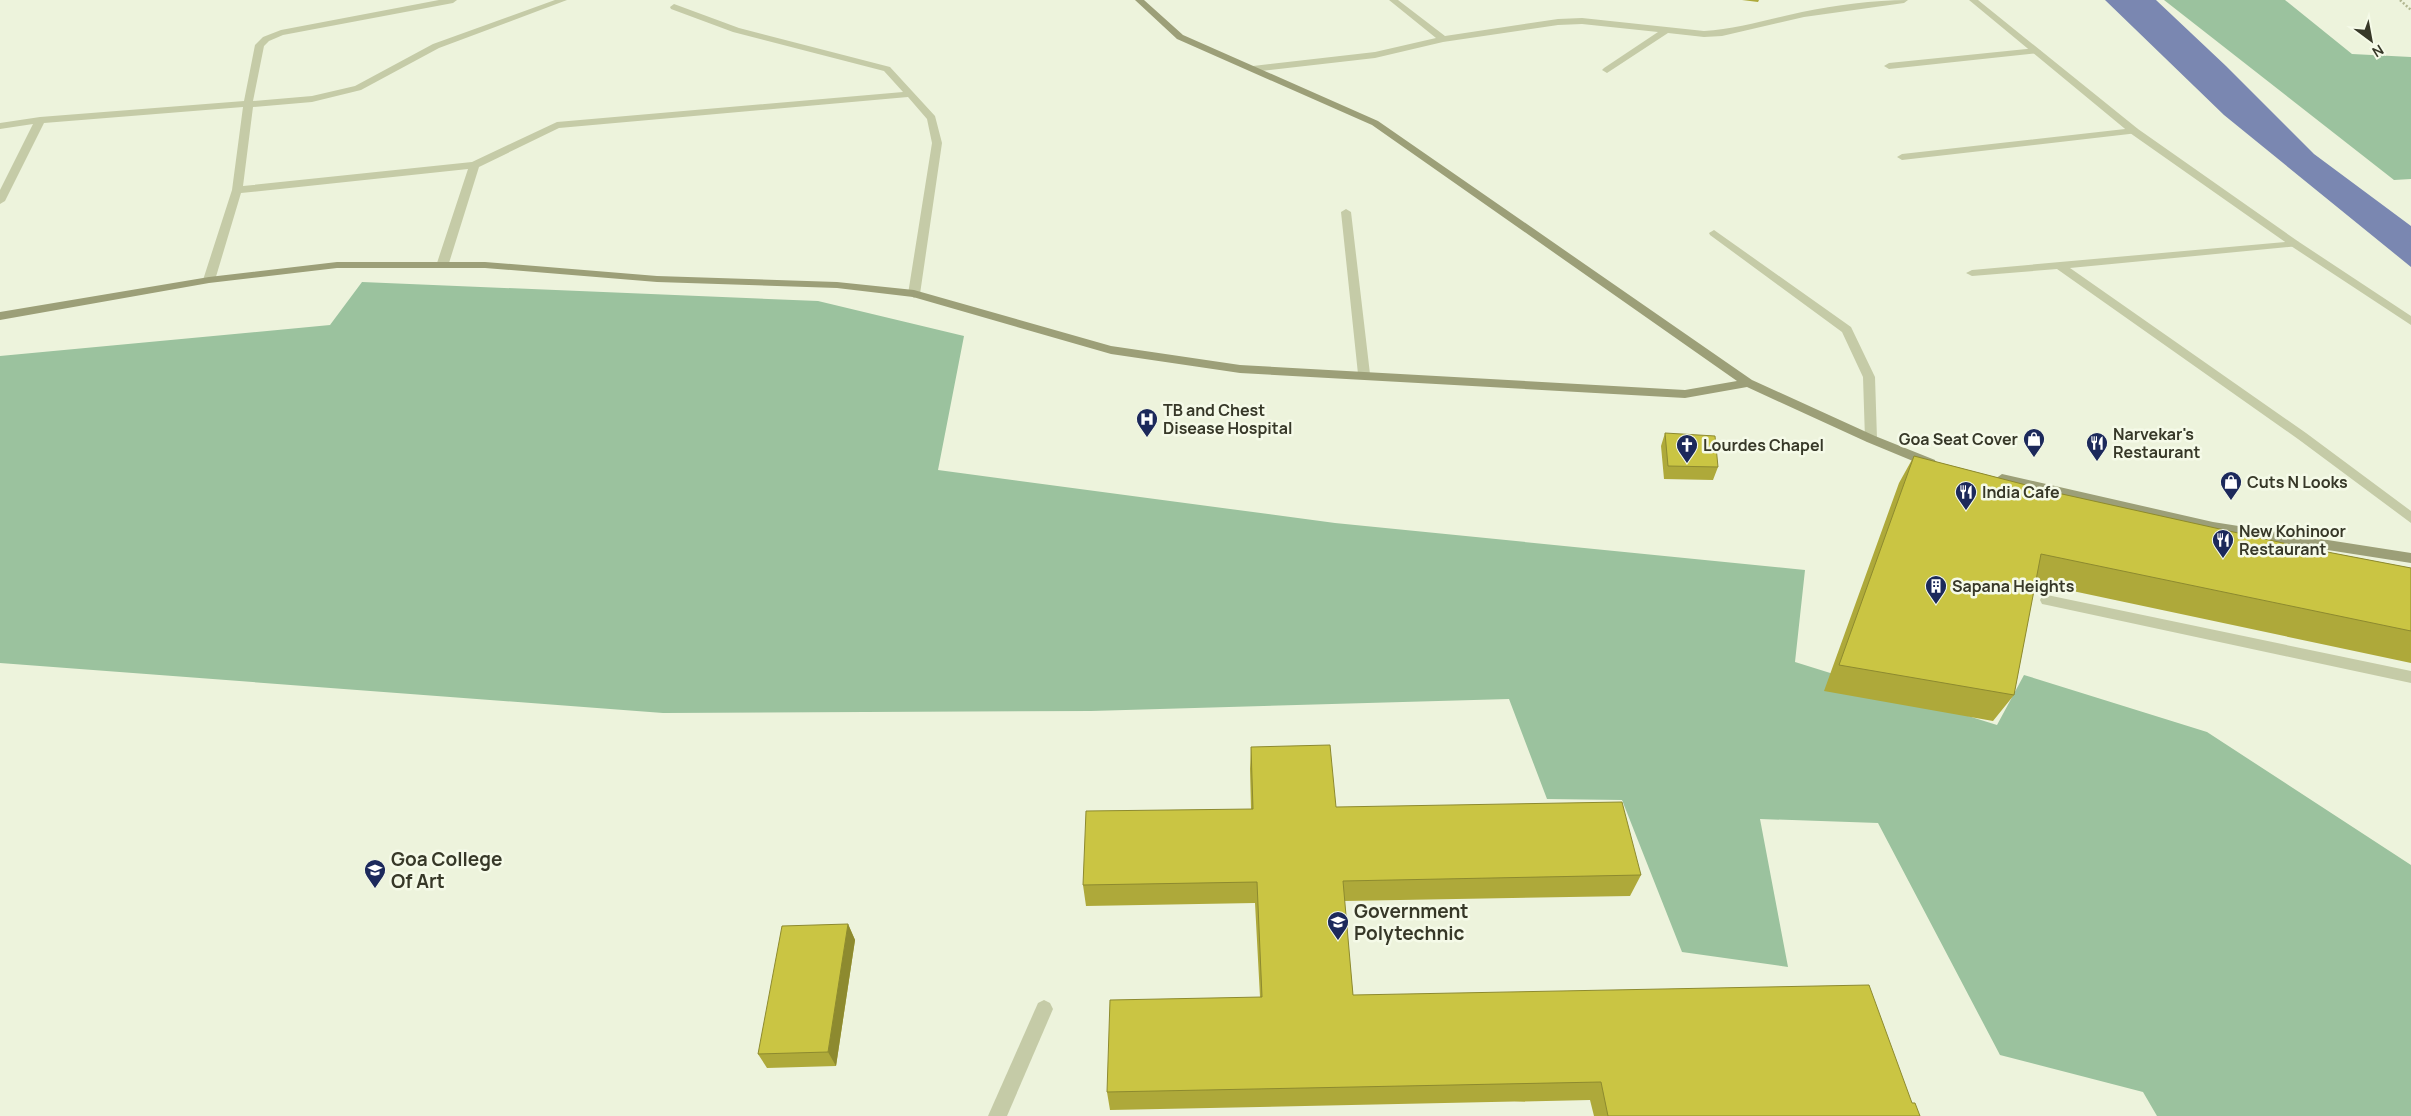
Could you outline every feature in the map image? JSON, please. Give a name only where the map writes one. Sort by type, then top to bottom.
[{"type":"main road","points":[[1139,0],[1180,37],[1374,123],[1748,383],[1871,439],[1941,466]]},
{"type":"main road","points":[[0,316],[209,280],[337,265],[443,263],[656,279],[837,285],[914,294],[1112,350],[1240,369],[1364,374],[1685,394],[1748,383]]},
{"type":"main road","points":[[1990,477],[2213,527],[2411,558]]},
{"type":"street","points":[[209,280],[237,190],[248,104],[260,45],[266,39],[281,33],[453,0]]},
{"type":"street","points":[[0,126],[40,120],[312,99],[358,88],[436,46],[563,0]]},
{"type":"street","points":[[1393,0],[1443,38]]},
{"type":"street","points":[[1253,69],[1375,55],[1443,38],[1529,26],[1582,21],[1698,34],[1722,33],[1804,14],[1904,0]]},
{"type":"street","points":[[1973,0],[2134,131],[2295,244],[2411,321]]},
{"type":"street","points":[[674,7],[736,30],[887,69],[932,118],[937,142],[914,294]]},
{"type":"street","points":[[1608,70],[1665,31]]},
{"type":"street","points":[[1889,66],[2036,51]]},
{"type":"street","points":[[237,190],[474,165],[557,125],[910,94]]},
{"type":"street","points":[[0,201],[40,120]]},
{"type":"street","points":[[1902,157],[2134,131]]},
{"type":"street","points":[[443,263],[474,165]]},
{"type":"street","points":[[1346,212],[1364,374]]},
{"type":"street","points":[[1714,233],[1847,330],[1869,377],[1871,439]]},
{"type":"street","points":[[1972,273],[2295,244]]},
{"type":"street","points":[[2058,264],[2302,436],[2411,518]]},
{"type":"street","points":[[2047,600],[2411,677]]},
{"type":"street","points":[[997,1116],[1044,1010]]},
{"type":"path","points":[[2400,0],[2411,10]]},
{"type":"green space","points":[[2164,0],[2285,0],[2352,54],[2411,57],[2411,179],[2394,180]]},
{"type":"green space","points":[[362,282],[818,301],[964,336],[938,470],[1335,523],[1805,570],[1795,662],[1997,725],[2024,675],[2207,732],[2411,865],[2411,1116],[2157,1116],[2143,1092],[2000,1055],[1878,823],[1760,819],[1788,967],[1682,952],[1622,800],[1547,799],[1509,699],[1091,711],[663,713],[0,663],[0,356],[330,325]]},
{"type":"water","points":[[2105,0],[2156,0],[2226,66],[2314,154],[2411,226],[2411,267],[2224,115]]},
{"type":"building","points":[[1665,433],[1715,436],[1718,467],[1668,466]]},
{"type":"building","points":[[1914,456],[2053,492],[2301,547],[2411,568],[2411,631],[2041,554],[2014,695],[1839,665]]},
{"type":"building","points":[[1330,745],[1336,807],[1622,802],[1641,875],[1343,881],[1353,995],[1869,985],[1912,1103],[1915,1103],[1920,1116],[1608,1116],[1601,1082],[1107,1092],[1110,1000],[1262,997],[1257,882],[1083,885],[1086,811],[1253,809],[1251,747]]},
{"type":"building","points":[[848,924],[828,1052],[758,1054],[782,926]]},
{"type":"place","name":"TB and Chest Disease Hospital","points":[[1147,438]]},
{"type":"place","name":"Goa Seat Cover","points":[[2034,458]]},
{"type":"place","name":"Narvekar's Restaurant","points":[[2097,462]]},
{"type":"place","name":"Lourdes Chapel","points":[[1687,464]]},
{"type":"place","name":"Cuts N Looks","points":[[2231,501]]},
{"type":"place","name":"India Cafe","points":[[1966,511]]},
{"type":"place","name":"New Kohinoor Restaurant","points":[[2223,559]]},
{"type":"place","name":"Sapana Heights","points":[[1936,605]]},
{"type":"place","name":"Goa College Of Art","points":[[375,889]]},
{"type":"place","name":"Government Polytechnic","points":[[1338,941]]}]
